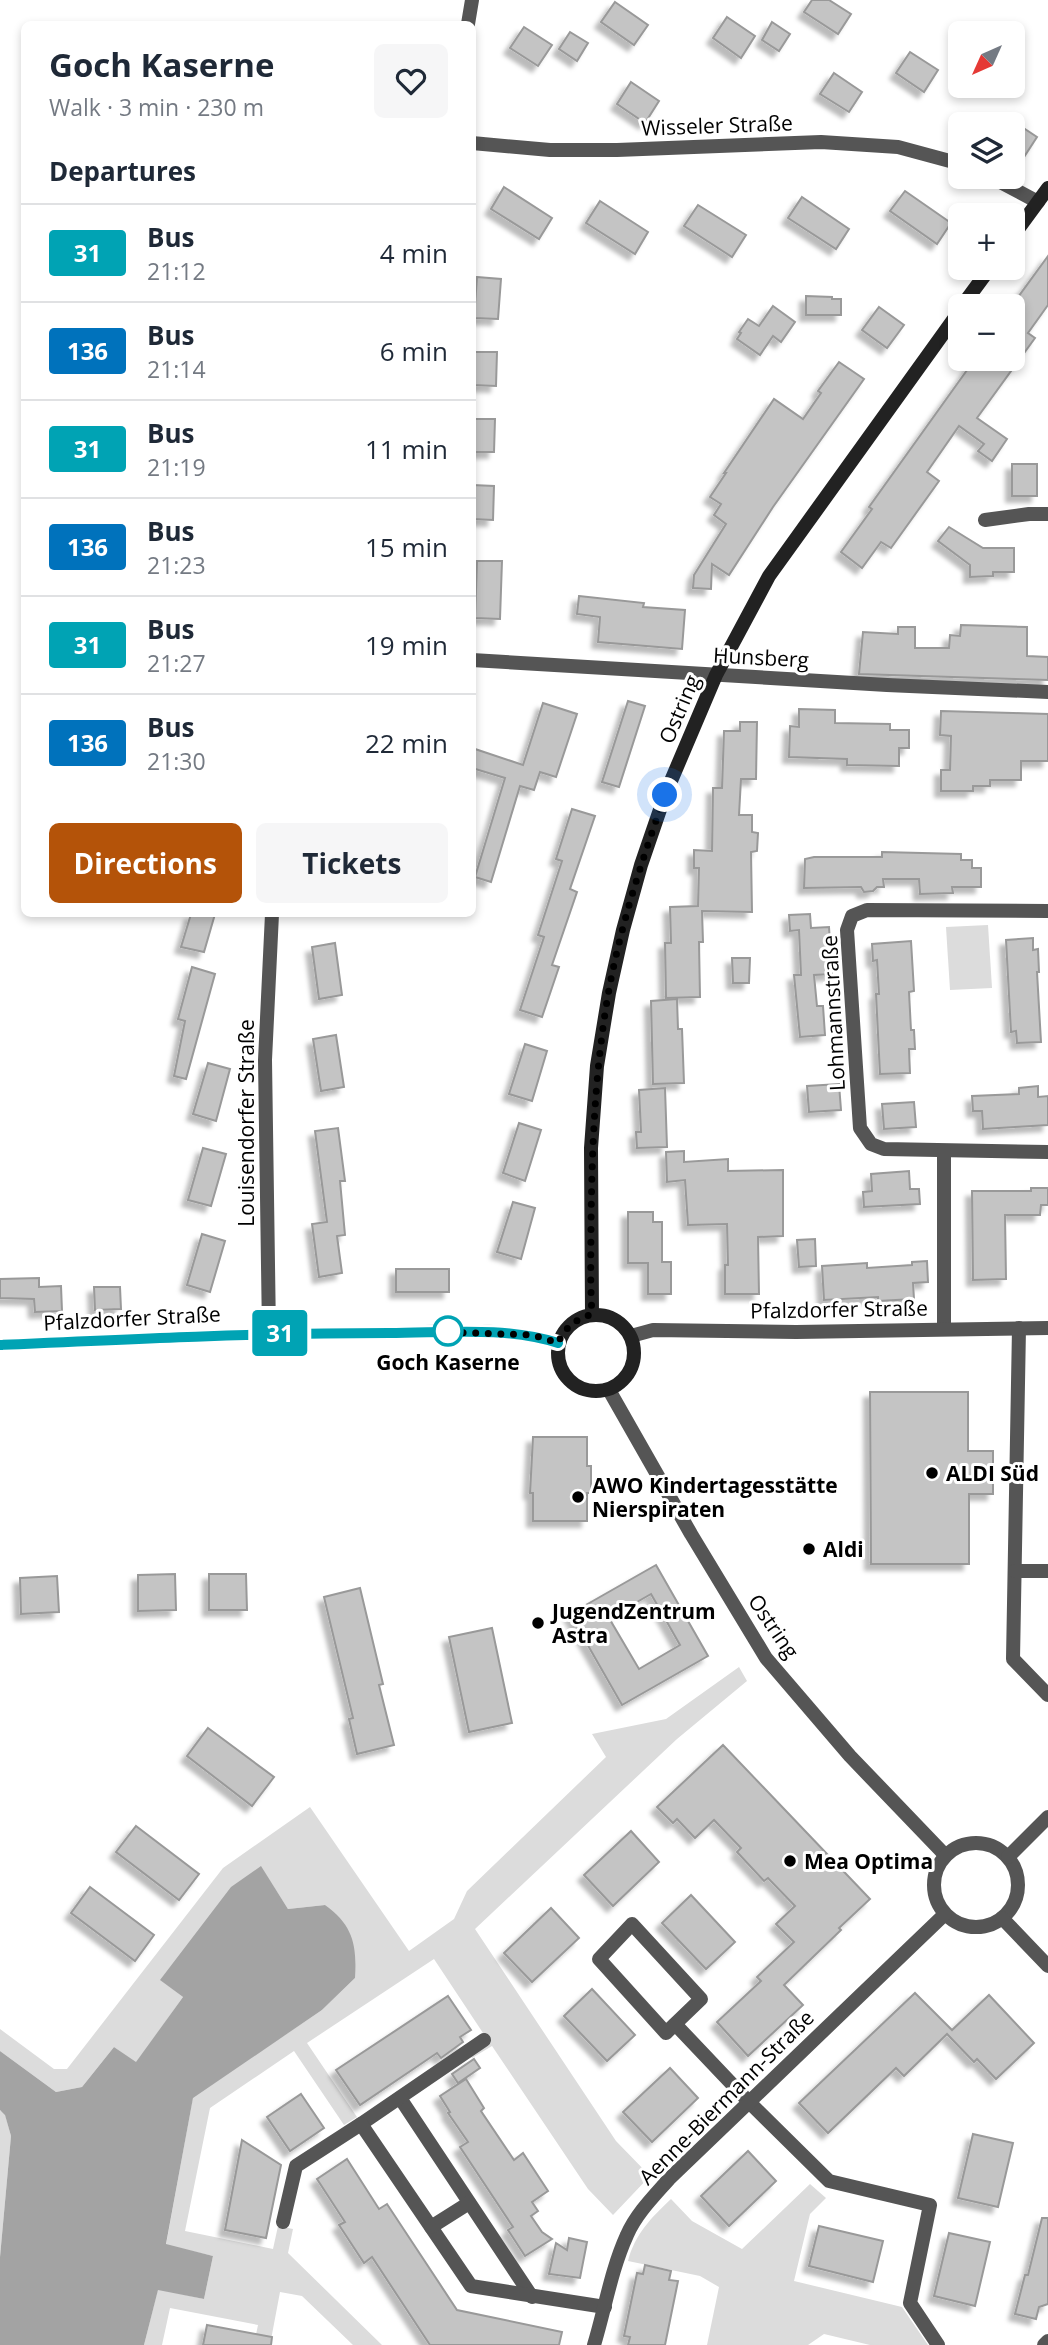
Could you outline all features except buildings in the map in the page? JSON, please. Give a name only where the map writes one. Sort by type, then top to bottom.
[{"type":"street","points":[[468,21],[472,0]]},
{"type":"street","name":"Wisseler Straße","points":[[476,143],[550,150],[617,150],[821,142],[898,148],[948,161]]},
{"type":"street","points":[[1025,220],[1048,188]]},
{"type":"street","points":[[1014,189],[1038,202]]},
{"type":"street","name":"Ostring","points":[[592,1314],[592,1148],[597,1066],[608,993],[641,864],[665,795],[716,675],[769,576],[948,327]]},
{"type":"street","points":[[985,520],[1048,514]]},
{"type":"street","name":"Hunsberg","points":[[476,660],[1048,692]]},
{"type":"street","name":"Lohmannstraße","points":[[1048,911],[867,910],[852,916],[847,930],[860,1128],[871,1144],[884,1149],[1048,1152]]},
{"type":"street","name":"Louisendorfer Straße","points":[[269,1333],[265,1060],[272,917]]},
{"type":"street","points":[[944,1151],[944,1328]]},
{"type":"street","points":[[592,1314],[607,1316],[621,1323],[631,1336],[635,1357],[627,1377],[609,1390],[593,1392],[577,1388],[565,1377],[558,1362],[558,1343],[564,1330],[575,1320],[592,1314]]},
{"type":"street","points":[[1018,1328],[1013,1659],[1048,1695]]},
{"type":"street","name":"Pfalzdorfer Straße","points":[[631,1336],[653,1330],[796,1332],[1048,1328]]},
{"type":"street","name":"Pfalzdorfer Straße","points":[[0,1345],[269,1333],[471,1331],[533,1335],[558,1343]]},
{"type":"street","name":"Ostring","points":[[609,1390],[766,1658],[850,1756],[945,1855]]},
{"type":"street","points":[[1015,1571],[1048,1571]]},
{"type":"street","points":[[1008,1857],[1048,1817]]},
{"type":"street","points":[[978,1842],[995,1847],[1008,1857],[1017,1873],[1018,1889],[1013,1906],[1002,1918],[988,1926],[973,1927],[958,1923],[945,1914],[935,1895],[935,1874],[945,1855],[960,1845],[978,1842]]},
{"type":"street","name":"Aenne-Biermann-Straße","points":[[594,2345],[610,2284],[627,2235],[639,2215],[669,2179],[945,1914]]},
{"type":"street","points":[[1002,1918],[1048,1966]]},
{"type":"street","points":[[632,1924],[701,1998],[675,2024],[666,2033],[599,1959],[632,1924]]},
{"type":"street","points":[[675,2024],[829,2181],[930,2205],[909,2303],[938,2345]]},
{"type":"street","points":[[283,2222],[296,2166],[484,2040]]},
{"type":"street","points":[[400,2098],[532,2297]]},
{"type":"street","points":[[361,2124],[471,2286],[606,2307]]},
{"type":"street","points":[[431,2227],[469,2203]]},
{"type":"street","points":[[1044,2345],[1048,2341]]},
{"type":"shaded area","points":[[988,925],[992,988],[950,990],[946,927]]},
{"type":"shaded area","points":[[739,1667],[747,1681],[677,1739],[475,1929],[616,2141],[650,2176],[613,2215],[588,2189],[492,2046],[472,2058],[464,2046],[483,2033],[434,1959],[307,2043],[357,2117],[344,2125],[294,2051],[210,2108],[185,2231],[273,2249],[278,2226],[293,2229],[288,2253],[382,2345],[353,2345],[302,2296],[280,2292],[270,2345],[254,2344],[258,2325],[170,2308],[162,2345],[144,2345],[158,2289],[204,2299],[213,2256],[166,2245],[193,2097],[322,2010],[355,1978],[325,1905],[288,1909],[261,1867],[161,1980],[183,1997],[136,2063],[114,2047],[82,2087],[56,2092],[0,2051],[0,2029],[54,2069],[67,2069],[223,1868],[310,1807],[409,1951],[454,1919],[467,1891],[606,1757],[592,1734],[666,1719]]},
{"type":"shaded area","points":[[261,1866],[288,1909],[325,1905],[342,1920],[354,1946],[355,1978],[322,2010],[193,2098],[166,2244],[213,2256],[204,2299],[158,2290],[144,2345],[0,2345],[0,2257],[11,2136],[5,2115],[0,2110],[0,2051],[56,2092],[82,2087],[114,2047],[136,2062],[183,1997],[160,1980],[231,1887]]},
{"type":"shaded area","points":[[0,2110],[5,2114],[11,2136],[0,2257]]},
{"type":"shaded area","points":[[810,2184],[826,2198],[810,2214],[794,2281],[902,2307],[928,2345],[870,2345],[824,2334],[808,2345],[707,2345],[719,2287],[700,2276],[628,2261],[645,2227],[671,2199],[692,2221],[742,2249]]},
{"type":"bus line","name":"31","points":[[0,1345],[269,1333],[471,1331],[533,1335],[558,1343]]},
{"type":"place","name":"Goch Kaserne","points":[[448,1331]]},
{"type":"place","name":"ALDI Süd","points":[[932,1473]]},
{"type":"place","name":"AWO Kindertagesstätte Nierspiraten","points":[[578,1497]]},
{"type":"place","name":"Aldi","points":[[809,1549]]},
{"type":"place","name":"JugendZentrum Astra","points":[[538,1623]]},
{"type":"place","name":"Mea Optima","points":[[790,1861]]},
{"type":"route","points":[[448,1331],[443,1332],[533,1335],[558,1343],[564,1330],[575,1320],[592,1314],[592,1148],[597,1066],[608,993],[623,930],[641,864],[665,795]]}]
